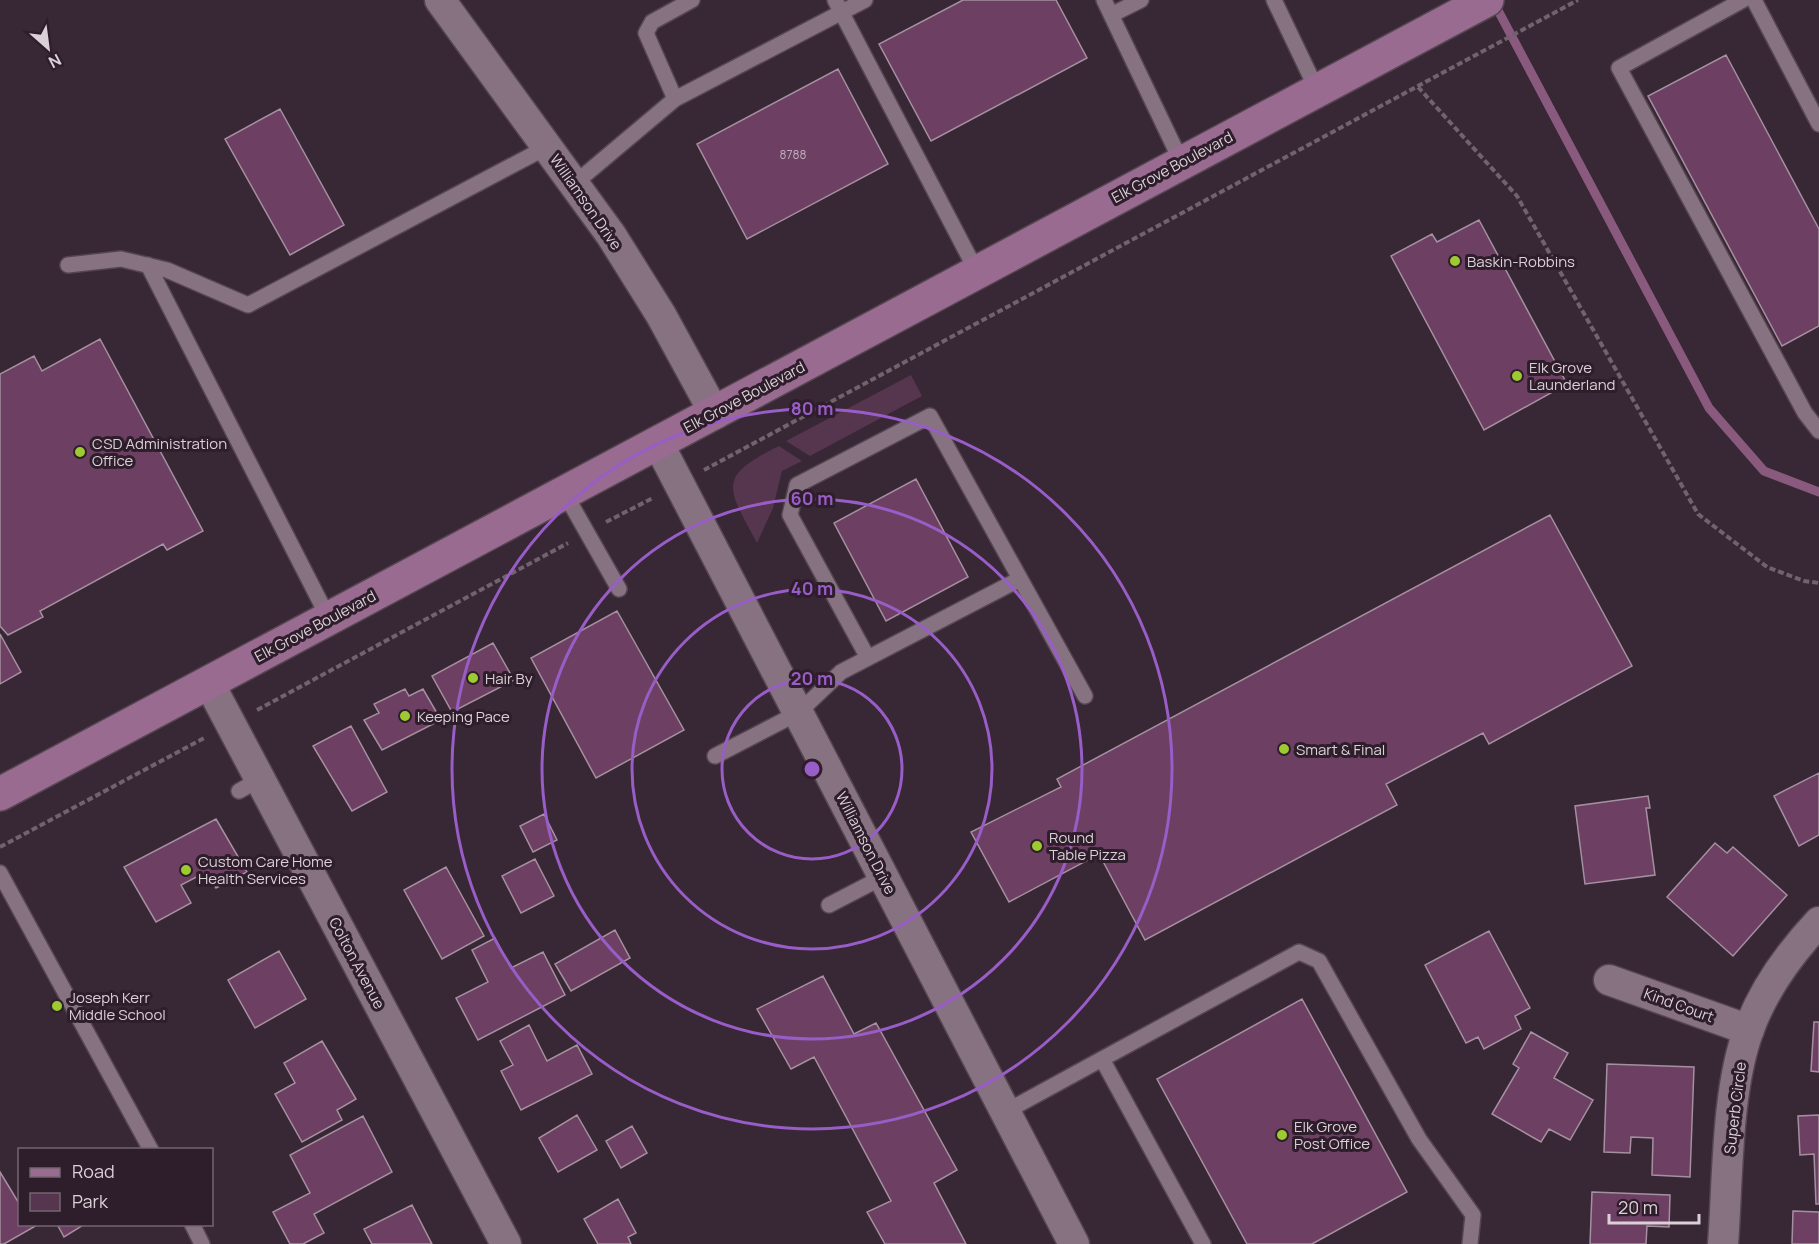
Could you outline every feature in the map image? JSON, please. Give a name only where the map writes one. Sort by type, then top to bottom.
[{"type":"main road","name":"Elk Grove Boulevard","points":[[0,794],[658,442],[715,414],[1181,161],[1487,0]]},
{"type":"street","name":"Williamson Drive","points":[[440,0],[611,235],[662,315],[715,414]]},
{"type":"street","name":"Williamson Drive","points":[[658,442],[1074,1244]]},
{"type":"street","name":"Colton Avenue","points":[[209,683],[231,724],[249,785],[506,1244]]},
{"type":"street","name":"Superb Circle","points":[[1723,1244],[1734,1096],[1740,1061],[1749,1030],[1779,970],[1819,922]]},
{"type":"street","name":"Kind Court","points":[[1609,980],[1749,1030]]},
{"type":"lane","points":[[675,99],[646,33],[652,22],[692,0]]},
{"type":"lane","points":[[574,184],[675,99],[839,6],[865,0]]},
{"type":"lane","points":[[1104,0],[1181,161]]},
{"type":"lane","points":[[1111,15],[1141,0]]},
{"type":"lane","points":[[1274,0],[1317,90]]},
{"type":"lane","points":[[1743,0],[1619,68],[1800,403],[1819,431]]},
{"type":"lane","points":[[1754,0],[1819,124]]},
{"type":"lane","points":[[839,6],[977,272]]},
{"type":"lane","points":[[68,265],[121,259],[148,265],[167,270],[248,305],[547,147]]},
{"type":"lane","points":[[148,265],[329,619]]},
{"type":"lane","points":[[868,658],[790,515],[797,485],[930,416],[1085,696]]},
{"type":"lane","points":[[564,492],[619,590]]},
{"type":"lane","points":[[715,756],[798,713],[841,672],[1020,579]]},
{"type":"lane","points":[[0,873],[150,1148]]},
{"type":"lane","points":[[830,905],[883,877]]},
{"type":"lane","points":[[1005,1112],[1299,952],[1319,961],[1419,1139],[1473,1215],[1470,1244]]},
{"type":"lane","points":[[1102,1059],[1203,1244]]},
{"type":"lane","points":[[193,1226],[202,1244]]},
{"type":"path","points":[[0,847],[1578,0]]},
{"type":"path","points":[[1418,87],[1517,196],[1698,514],[1767,567],[1804,581],[1819,583]]},
{"type":"green space","points":[[911,375],[922,396],[810,456],[786,441]]},
{"type":"green space","points":[[779,446],[802,461],[782,471],[773,508],[757,543],[739,509],[733,485],[736,476],[745,466]]},
{"type":"building","points":[[963,0],[1056,0],[1087,58],[931,141],[879,44]]},
{"type":"building","points":[[1726,55],[1819,229],[1819,326],[1782,346],[1648,96]]},
{"type":"building","points":[[838,69],[888,164],[747,239],[697,144]]},
{"type":"building","points":[[280,109],[344,225],[290,255],[225,139]]},
{"type":"building","points":[[1479,220],[1567,384],[1484,430],[1391,256],[1432,234],[1437,242]]},
{"type":"building","name":"CSD Administration Office","points":[[100,339],[203,531],[167,550],[163,544],[40,611],[43,617],[8,635],[0,626],[0,374],[34,356],[42,371]]},
{"type":"building","points":[[916,479],[968,577],[886,621],[834,523]]},
{"type":"building","points":[[1550,515],[1632,666],[1489,744],[1483,733],[1386,784],[1397,805],[1145,940],[1099,854],[1009,902],[971,832],[1061,787],[1057,779]]},
{"type":"building","points":[[617,611],[684,730],[596,778],[531,658]]},
{"type":"building","points":[[0,634],[21,672],[0,684]]},
{"type":"building","name":"Hair By","points":[[493,643],[514,680],[452,712],[432,676]]},
{"type":"building","name":"Keeping Pace","points":[[405,689],[409,696],[423,689],[441,720],[382,750],[364,720],[379,713],[374,704]]},
{"type":"building","points":[[351,726],[387,792],[352,811],[313,746]]},
{"type":"building","points":[[1819,773],[1819,835],[1799,846],[1774,796]]},
{"type":"building","points":[[1648,796],[1650,808],[1646,808],[1655,875],[1585,884],[1575,806]]},
{"type":"building","points":[[544,814],[557,840],[533,852],[520,826]]},
{"type":"building","name":"Custom Care Home Health Services","points":[[216,819],[247,872],[216,888],[206,872],[181,885],[191,903],[156,922],[124,867]]},
{"type":"building","points":[[1715,843],[1727,853],[1733,847],[1787,895],[1733,956],[1667,897]]},
{"type":"building","points":[[535,859],[554,896],[521,913],[502,876]]},
{"type":"building","points":[[446,867],[484,936],[442,959],[404,890]]},
{"type":"building","points":[[615,930],[630,958],[571,991],[555,964]]},
{"type":"building","points":[[1489,931],[1530,1008],[1515,1016],[1521,1029],[1484,1049],[1478,1037],[1466,1043],[1425,965]]},
{"type":"building","points":[[495,938],[511,968],[543,952],[565,995],[478,1040],[456,998],[488,982],[472,950]]},
{"type":"building","points":[[279,951],[306,999],[255,1028],[228,980]]},
{"type":"building","points":[[823,976],[854,1034],[876,1023],[957,1170],[934,1183],[966,1244],[885,1244],[867,1212],[891,1201],[814,1057],[791,1069],[757,1009]]},
{"type":"building","name":"Elk Grove Post Office","points":[[1302,999],[1407,1192],[1312,1244],[1247,1244],[1157,1079]]},
{"type":"building","points":[[1814,1022],[1819,1022],[1819,1072],[1811,1071]]},
{"type":"building","points":[[529,1025],[547,1061],[577,1045],[592,1074],[521,1110],[501,1071],[513,1065],[500,1041]]},
{"type":"building","points":[[1531,1032],[1568,1053],[1554,1078],[1593,1100],[1570,1140],[1549,1129],[1541,1142],[1492,1114],[1519,1068],[1513,1064]]},
{"type":"building","points":[[322,1041],[356,1099],[337,1110],[342,1120],[302,1142],[275,1094],[295,1083],[284,1063]]},
{"type":"building","points":[[1607,1064],[1694,1067],[1690,1177],[1652,1175],[1653,1138],[1631,1137],[1630,1153],[1604,1152]]},
{"type":"building","points":[[577,1115],[597,1150],[558,1172],[539,1138]]},
{"type":"building","points":[[1819,1115],[1819,1204],[1816,1204],[1814,1154],[1800,1155],[1798,1116]]},
{"type":"building","points":[[363,1116],[392,1172],[314,1214],[324,1233],[303,1244],[290,1244],[273,1212],[310,1193],[290,1155]]},
{"type":"building","points":[[632,1126],[647,1153],[621,1168],[606,1141]]},
{"type":"building","points":[[0,1172],[18,1202],[18,1226],[36,1226],[4,1244],[0,1244]]},
{"type":"building","points":[[1592,1192],[1670,1195],[1669,1227],[1647,1226],[1646,1244],[1590,1244]]},
{"type":"building","points":[[618,1199],[636,1233],[628,1237],[631,1244],[598,1244],[584,1219]]},
{"type":"building","points":[[412,1205],[432,1244],[372,1244],[364,1229]]},
{"type":"building","points":[[1793,1211],[1819,1212],[1819,1244],[1792,1244]]},
{"type":"building","points":[[58,1226],[82,1226],[64,1237]]},
{"type":"waterway","points":[[1493,1],[1709,408],[1764,471],[1819,492]]},
{"type":"place","name":"Baskin-Robbins","points":[[1455,261]]},
{"type":"place","name":"Elk Grove Launderland","points":[[1517,376]]},
{"type":"place","name":"CSD Administration Office","points":[[80,452]]},
{"type":"place","name":"Hair By","points":[[473,678]]},
{"type":"place","name":"Keeping Pace","points":[[405,716]]},
{"type":"place","name":"Smart & Final","points":[[1284,749]]},
{"type":"place","name":"Round Table Pizza","points":[[1037,846]]},
{"type":"place","name":"Custom Care Home Health Services","points":[[186,870]]},
{"type":"place","name":"Joseph Kerr Middle School","points":[[57,1006]]},
{"type":"place","name":"Elk Grove Post Office","points":[[1282,1135]]}]
